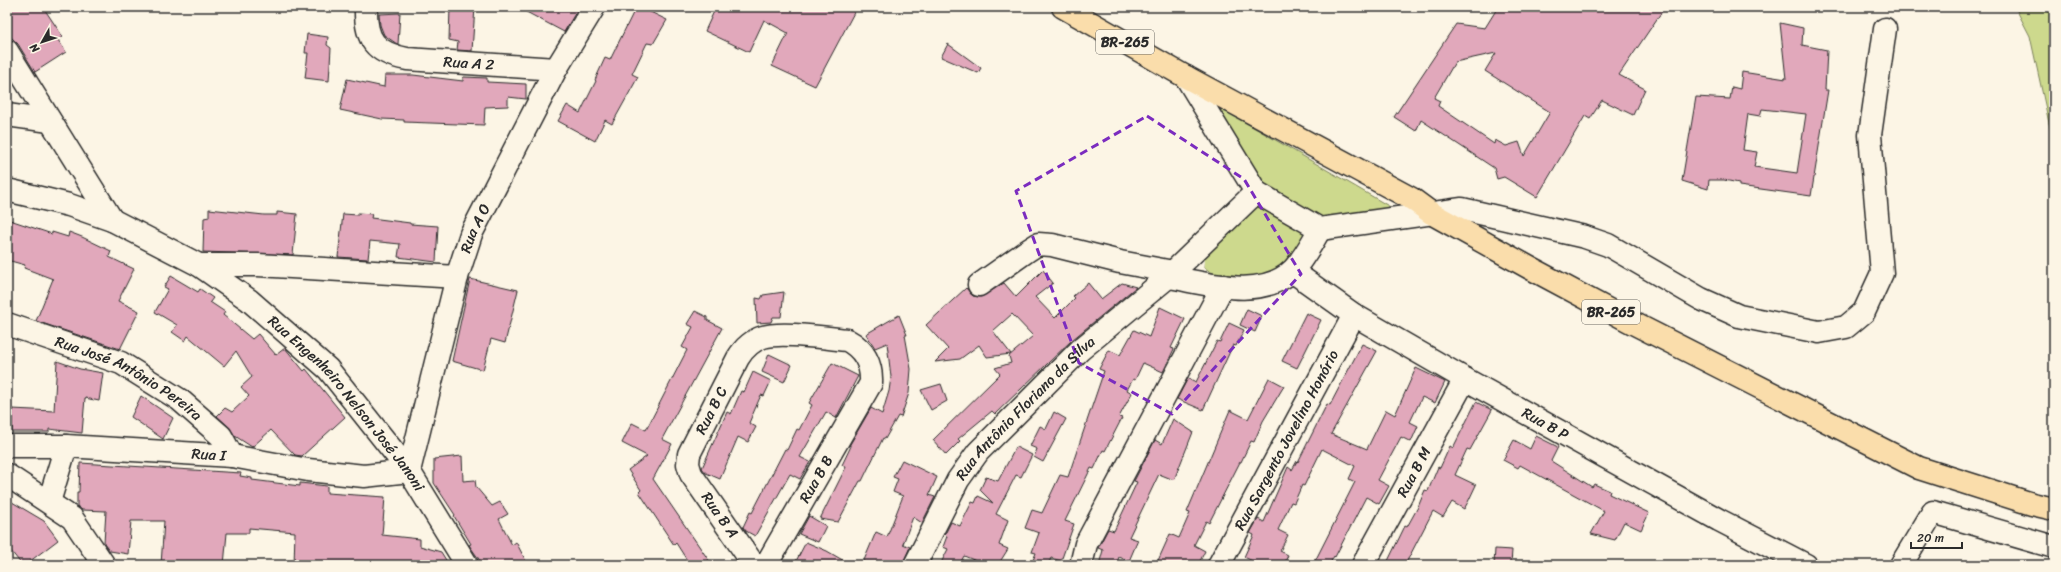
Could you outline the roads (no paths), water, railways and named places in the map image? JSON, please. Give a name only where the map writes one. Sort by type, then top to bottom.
[{"type":"highway","name":"BR-265","points":[[1063,7],[1186,77],[1412,199],[1431,212],[1633,324],[1919,468],[2032,504],[2054,509]]},
{"type":"street","name":"Rua A 2","points":[[366,7],[366,25],[369,37],[383,52],[407,59],[556,69]]},
{"type":"street","name":"Rua A O","points":[[409,471],[457,277],[471,234],[556,69],[594,7]]},
{"type":"street","points":[[1186,77],[1256,192],[1320,229],[1431,212],[1462,209],[1585,237],[1608,245],[1701,298],[1739,316],[1819,332],[1846,327],[1864,312],[1882,273],[1870,135],[1885,29]]},
{"type":"street","points":[[7,51],[112,220]]},
{"type":"street","points":[[7,116],[50,120]]},
{"type":"street","name":"Rua Engenheiro Nelson José Janoni","points":[[7,190],[69,205],[112,220],[200,265],[249,300],[328,369],[409,471],[467,565]]},
{"type":"street","name":"Rua Antônio Floriano da Silva","points":[[915,565],[958,480],[978,452],[1080,350],[1170,275],[1256,192]]},
{"type":"street","points":[[979,285],[1027,250],[1038,244],[1052,244],[1170,275],[1224,286],[1250,288],[1273,283],[1292,271],[1304,256],[1320,229]]},
{"type":"street","name":"Rua Engenheiro Nelson José Janoni","points":[[200,265],[258,265],[457,277]]},
{"type":"street","points":[[249,300],[258,265]]},
{"type":"street","name":"Rua B P","points":[[1292,271],[1354,315],[1465,379],[1719,520],[1806,565]]},
{"type":"street","points":[[1081,565],[1086,544],[1224,286]]},
{"type":"street","name":"Rua Sargento Jovelino Honório","points":[[1220,565],[1354,315]]},
{"type":"street","name":"Rua José Antônio Pereira","points":[[7,324],[121,363],[180,400],[221,436],[232,456]]},
{"type":"street","name":"Rua B C","points":[[688,464],[688,454],[744,348],[771,334],[847,340],[856,344],[867,360],[871,371],[871,383],[866,394]]},
{"type":"street","name":"Rua B M","points":[[1363,565],[1465,379]]},
{"type":"street","name":"Rua B B","points":[[766,565],[866,394]]},
{"type":"street","name":"Rua I","points":[[7,446],[66,446],[232,456],[308,470],[364,476],[409,471]]},
{"type":"street","points":[[50,502],[66,446]]},
{"type":"street","name":"Rua B A","points":[[688,464],[691,474],[754,565]]},
{"type":"street","points":[[7,475],[50,502],[72,518],[104,565]]},
{"type":"street","points":[[1901,565],[1933,512],[2054,547]]}]
